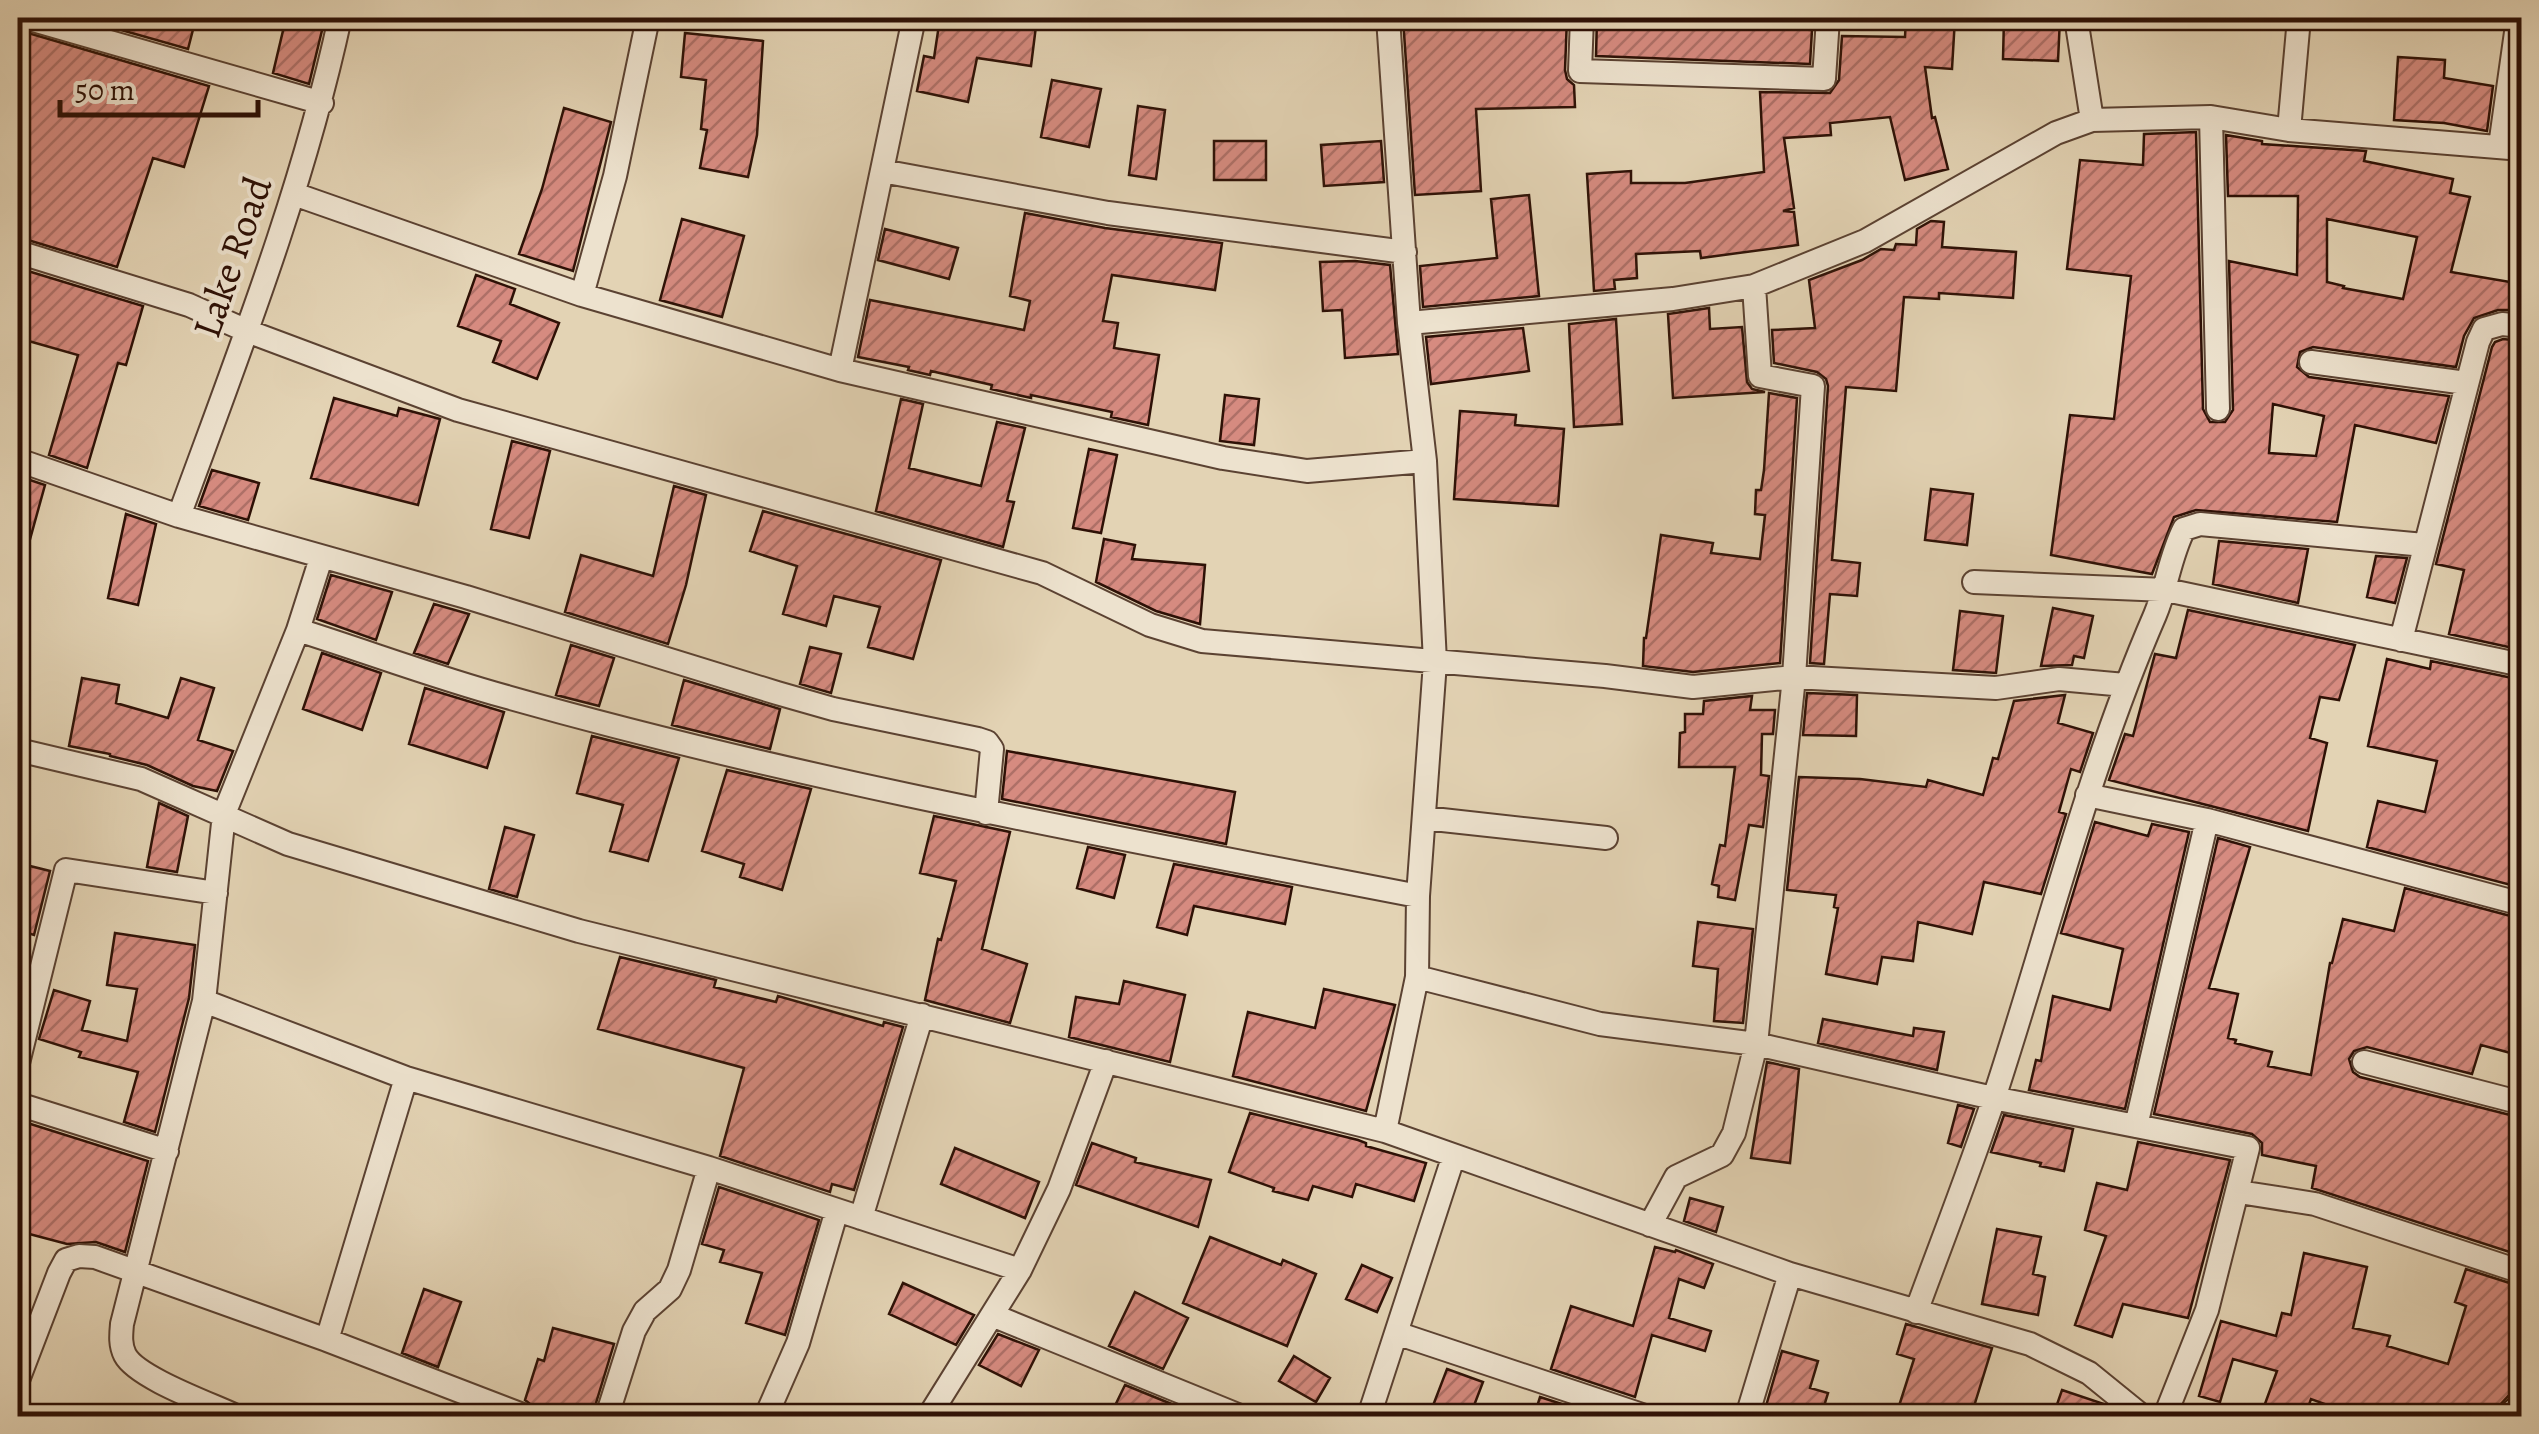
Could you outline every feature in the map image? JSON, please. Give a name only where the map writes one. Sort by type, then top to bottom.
[{"type":"street","points":[[26,18],[322,103]]},
{"type":"street","name":"Lake Road","points":[[179,516],[294,194],[322,103],[340,18]]},
{"type":"street","points":[[582,295],[616,176],[648,18]]},
{"type":"street","points":[[840,370],[914,18]]},
{"type":"street","points":[[1385,1131],[1416,977],[1435,662],[1425,461],[1409,323],[1388,18]]},
{"type":"street","points":[[1582,18],[1580,71],[1824,79],[1828,18]]},
{"type":"street","points":[[2076,18],[2092,120]]},
{"type":"street","points":[[2289,130],[2300,18]]},
{"type":"street","points":[[1409,323],[1674,298],[1754,286],[1866,241],[2056,132],[2092,120],[2212,118],[2289,130],[2511,148],[2518,18]]},
{"type":"street","points":[[2212,118],[2218,409]]},
{"type":"street","points":[[882,171],[1108,214],[1405,252]]},
{"type":"street","points":[[294,194],[582,295],[840,370],[1223,458],[1307,471],[1425,461]]},
{"type":"street","points":[[18,252],[190,305],[247,331],[458,410],[1042,573],[1120,612],[1176,635],[1202,641],[1692,687],[1794,677],[1996,688],[2059,679],[2125,685]]},
{"type":"street","points":[[1650,1225],[1676,1177],[1722,1155],[1734,1133],[1756,1044],[1794,677],[1813,386],[1760,376],[1754,286]]},
{"type":"street","points":[[2401,640],[2466,384],[2484,329],[2502,324],[2522,326]]},
{"type":"street","points":[[2311,362],[2466,384]]},
{"type":"street","points":[[18,460],[179,516],[833,709],[938,728],[987,742],[993,765],[986,813]]},
{"type":"street","points":[[1916,1312],[1993,1098],[2087,795],[2125,685],[2166,590],[2176,543],[2184,529],[2200,524],[2424,545]]},
{"type":"street","points":[[236,1416],[144,1372],[127,1359],[121,1344],[122,1324],[204,1001],[224,814],[298,630],[321,558]]},
{"type":"street","points":[[1974,582],[2166,590],[2522,664]]},
{"type":"street","points":[[298,630],[506,697],[748,759],[986,813],[1418,896]]},
{"type":"street","points":[[18,750],[141,779],[288,844],[561,926],[1385,1131],[1790,1274],[2030,1344],[2088,1374],[2142,1416]]},
{"type":"street","points":[[2087,795],[2207,820],[2522,904]]},
{"type":"street","points":[[1424,818],[1606,838]]},
{"type":"street","points":[[2136,1126],[2207,820]]},
{"type":"street","points":[[18,1064],[66,870],[216,894]]},
{"type":"street","points":[[1416,977],[1600,1024],[1756,1044],[1993,1098],[2248,1148],[2207,1310],[2165,1416]]},
{"type":"street","points":[[204,1001],[406,1078],[709,1168],[1020,1270]]},
{"type":"street","points":[[862,1218],[922,1015]]},
{"type":"street","points":[[930,1416],[1020,1270],[1059,1190],[1106,1061]]},
{"type":"street","points":[[2364,1062],[2522,1104]]},
{"type":"street","points":[[327,1340],[406,1078]]},
{"type":"street","points":[[18,1104],[167,1151]]},
{"type":"street","points":[[1369,1416],[1453,1158]]},
{"type":"street","points":[[606,1416],[634,1331],[645,1311],[670,1288],[679,1270],[709,1168]]},
{"type":"street","points":[[2239,1192],[2315,1204],[2522,1272]]},
{"type":"street","points":[[766,1416],[798,1343],[838,1210]]},
{"type":"street","points":[[18,1380],[66,1260],[79,1256],[95,1258],[327,1340],[525,1416]]},
{"type":"street","points":[[1747,1416],[1790,1274]]},
{"type":"street","points":[[992,1315],[1240,1416]]},
{"type":"street","points":[[1396,1332],[1645,1416]]},
{"type":"street","points":[[2514,1416],[2522,1410]]},
{"type":"building","points":[[79,18],[196,18],[188,49]]},
{"type":"building","points":[[286,18],[325,18],[309,84],[273,73]]},
{"type":"building","points":[[940,18],[1037,18],[1031,66],[977,58],[968,102],[917,91],[924,56],[934,58]]},
{"type":"building","points":[[1403,18],[1567,18],[1565,70],[1574,85],[1575,107],[1476,109],[1481,191],[1415,195]]},
{"type":"building","points":[[1597,18],[1700,18],[1700,23],[1812,30],[1810,64],[1596,56]]},
{"type":"building","points":[[1906,18],[1955,18],[1952,69],[1925,67],[1932,118],[1935,117],[1948,169],[1905,180],[1890,117],[1830,123],[1831,135],[1784,138],[1794,208],[1783,211],[1794,212],[1798,245],[1701,258],[1700,251],[1636,254],[1637,278],[1614,280],[1615,289],[1594,291],[1587,174],[1631,171],[1631,183],[1685,183],[1764,172],[1760,92],[1830,93],[1839,80],[1842,36],[1905,37]]},
{"type":"building","points":[[2004,18],[2060,18],[2058,61],[2003,59]]},
{"type":"building","points":[[18,30],[209,86],[184,167],[153,158],[117,267],[18,237]]},
{"type":"building","points":[[685,33],[763,41],[757,135],[748,177],[700,168],[707,130],[701,129],[706,80],[681,77]]},
{"type":"building","points":[[2398,57],[2445,60],[2444,78],[2493,86],[2487,131],[2394,120]]},
{"type":"building","points":[[1052,80],[1101,89],[1089,147],[1041,137]]},
{"type":"building","points":[[1138,106],[1165,110],[1156,179],[1129,175]]},
{"type":"building","points":[[564,108],[611,122],[573,271],[519,254]]},
{"type":"building","points":[[2196,132],[2203,409],[2210,422],[2225,422],[2233,410],[2229,261],[2297,275],[2298,196],[2228,196],[2226,135],[2262,144],[2366,151],[2364,161],[2453,179],[2450,193],[2470,197],[2451,272],[2516,283],[2512,310],[2474,318],[2464,336],[2456,367],[2313,347],[2300,352],[2297,367],[2309,377],[2449,396],[2436,443],[2355,425],[2337,522],[2196,510],[2174,517],[2152,574],[2051,555],[2070,415],[2114,419],[2131,276],[2067,269],[2080,160],[2143,165],[2144,134]],"holes":[[[2327,219],[2417,237],[2403,299],[2327,282]],[[2273,404],[2324,416],[2316,456],[2269,453]]]},
{"type":"building","points":[[1214,141],[1266,141],[1266,180],[1214,180]]},
{"type":"building","points":[[1381,141],[1384,182],[1324,186],[1321,145]]},
{"type":"building","points":[[1529,195],[1539,296],[1423,307],[1420,266],[1497,258],[1491,199]]},
{"type":"building","points":[[1025,213],[1222,243],[1215,290],[1112,275],[1103,321],[1118,323],[1114,348],[1159,355],[1148,425],[1111,417],[1112,412],[1031,398],[991,389],[992,385],[858,357],[870,300],[1024,330],[1030,301],[1010,296]]},
{"type":"building","points":[[682,219],[744,236],[722,317],[660,300]]},
{"type":"building","points":[[1931,221],[1944,222],[1942,247],[2016,252],[2013,298],[1939,293],[1939,299],[1904,297],[1896,391],[1846,387],[1832,560],[1860,563],[1857,596],[1830,594],[1824,664],[1810,663],[1828,386],[1817,372],[1774,363],[1772,330],[1815,328],[1809,280],[1881,249],[1894,250],[1896,244],[1916,245],[1917,229]]},
{"type":"building","points":[[885,229],[958,248],[949,279],[878,260]]},
{"type":"building","points":[[1320,262],[1390,265],[1398,354],[1345,358],[1342,310],[1323,311]]},
{"type":"building","points":[[18,268],[143,306],[126,365],[118,363],[87,468],[49,455],[78,355],[18,338]]},
{"type":"building","points":[[476,275],[515,289],[510,304],[559,323],[537,379],[493,362],[501,341],[458,326]]},
{"type":"building","points":[[1709,308],[1710,329],[1742,327],[1747,382],[1752,389],[1765,392],[1673,398],[1668,314]]},
{"type":"building","points":[[1616,319],[1622,424],[1574,427],[1569,324]]},
{"type":"building","points":[[1523,328],[1529,371],[1431,384],[1426,337]]},
{"type":"building","points":[[2503,339],[2522,341],[2514,375],[2522,377],[2522,393],[2511,424],[2522,426],[2522,650],[2449,634],[2464,570],[2436,564],[2492,347]]},
{"type":"building","points":[[1769,393],[1797,398],[1780,663],[1693,672],[1643,666],[1661,535],[1713,543],[1711,553],[1760,559],[1765,515],[1755,514],[1756,490],[1761,490],[1764,470]]},
{"type":"building","points":[[1225,395],[1259,399],[1254,445],[1220,441]]},
{"type":"building","points":[[334,398],[397,416],[399,408],[440,419],[418,505],[311,478]]},
{"type":"building","points":[[901,399],[923,404],[909,468],[981,486],[997,422],[1025,428],[1007,501],[1014,502],[1003,547],[876,511]]},
{"type":"building","points":[[1460,411],[1516,415],[1515,425],[1564,429],[1558,506],[1454,499]]},
{"type":"building","points":[[512,441],[550,451],[529,538],[491,529]]},
{"type":"building","points":[[1089,449],[1117,455],[1101,533],[1073,528]]},
{"type":"building","points":[[212,470],[259,483],[248,520],[199,506]]},
{"type":"building","points":[[18,476],[45,485],[24,561],[18,560]]},
{"type":"building","points":[[674,486],[706,495],[668,644],[565,612],[581,555],[653,576]]},
{"type":"building","points":[[1931,489],[1973,494],[1967,545],[1925,540]]},
{"type":"building","points":[[763,511],[941,560],[913,659],[868,647],[880,607],[834,596],[826,626],[783,614],[797,566],[750,551]]},
{"type":"building","points":[[126,514],[156,524],[138,605],[108,598]]},
{"type":"building","points":[[1104,539],[1135,545],[1132,559],[1205,565],[1200,624],[1156,611],[1096,582]]},
{"type":"building","points":[[2219,541],[2308,549],[2298,603],[2213,584]]},
{"type":"building","points":[[2376,556],[2407,558],[2395,603],[2367,597]]},
{"type":"building","points":[[331,575],[392,592],[376,640],[317,619]]},
{"type":"building","points":[[434,604],[469,614],[448,664],[414,653]]},
{"type":"building","points":[[2053,608],[2093,616],[2084,658],[2074,656],[2072,665],[2041,666]]},
{"type":"building","points":[[2188,610],[2355,645],[2339,700],[2320,697],[2310,738],[2327,743],[2308,831],[2109,780],[2125,734],[2133,736],[2155,654],[2176,658]]},
{"type":"building","points":[[1960,611],[2003,616],[1996,673],[1953,670]]},
{"type":"building","points":[[571,645],[614,658],[599,706],[556,695]]},
{"type":"building","points":[[810,647],[841,654],[831,693],[800,684]]},
{"type":"building","points":[[322,653],[381,673],[362,730],[303,709]]},
{"type":"building","points":[[2387,659],[2430,669],[2431,661],[2522,680],[2522,888],[2367,847],[2378,801],[2425,812],[2437,761],[2368,746]]},
{"type":"building","points":[[82,678],[119,685],[116,703],[168,718],[181,678],[214,688],[198,740],[233,751],[217,791],[193,786],[147,765],[69,746]]},
{"type":"building","points":[[684,680],[780,709],[770,749],[672,725]]},
{"type":"building","points":[[425,688],[504,712],[487,768],[409,744]]},
{"type":"building","points":[[1807,693],[1857,695],[1856,736],[1803,735]]},
{"type":"building","points":[[2065,695],[2058,723],[2093,733],[2080,772],[2071,769],[2059,812],[2066,814],[2041,894],[1984,882],[1972,934],[1918,922],[1913,961],[1882,957],[1877,984],[1826,974],[1838,908],[1834,907],[1836,895],[1787,890],[1799,777],[1926,787],[1928,780],[1983,795],[2014,701]]},
{"type":"building","points":[[1752,696],[1750,710],[1775,710],[1773,734],[1762,734],[1761,775],[1769,776],[1763,827],[1749,825],[1735,900],[1718,897],[1719,886],[1712,884],[1720,845],[1725,846],[1735,767],[1679,767],[1680,733],[1685,732],[1685,714],[1703,714],[1704,701]]},
{"type":"building","points":[[592,736],[679,758],[648,861],[610,851],[623,805],[577,793]]},
{"type":"building","points":[[1007,751],[1235,792],[1226,844],[1002,799]]},
{"type":"building","points":[[727,770],[811,789],[782,890],[740,877],[744,864],[702,851]]},
{"type":"building","points":[[159,803],[188,816],[177,872],[147,867]]},
{"type":"building","points":[[934,816],[1010,832],[982,949],[1027,964],[1010,1023],[925,1000],[956,881],[920,873]]},
{"type":"building","points":[[2095,822],[2148,836],[2152,824],[2189,832],[2125,1109],[2029,1090],[2036,1060],[2041,1061],[2053,996],[2110,1010],[2123,949],[2061,933]]},
{"type":"building","points":[[505,827],[534,835],[517,897],[489,889]]},
{"type":"building","points":[[2218,838],[2250,847],[2209,988],[2238,994],[2228,1038],[2272,1052],[2268,1066],[2311,1075],[2330,963],[2343,919],[2394,931],[2405,888],[2522,919],[2522,1056],[2481,1045],[2472,1074],[2367,1047],[2354,1051],[2349,1059],[2353,1072],[2360,1077],[2522,1118],[2522,1256],[2312,1188],[2316,1166],[2262,1155],[2262,1143],[2252,1134],[2154,1114]]},
{"type":"building","points":[[1088,847],[1125,855],[1114,898],[1077,888]]},
{"type":"building","points":[[18,863],[50,871],[34,935],[18,930]]},
{"type":"building","points":[[1174,864],[1292,887],[1285,924],[1194,906],[1187,935],[1157,927]]},
{"type":"building","points":[[1698,922],[1753,929],[1743,1023],[1714,1021],[1718,969],[1693,966]]},
{"type":"building","points":[[115,933],[195,945],[189,998],[155,1132],[124,1122],[138,1072],[79,1057],[81,1052],[39,1039],[54,990],[90,1001],[82,1030],[127,1041],[137,989],[107,985]]},
{"type":"building","points":[[620,957],[716,980],[714,987],[776,1002],[778,996],[883,1026],[884,1022],[903,1027],[854,1190],[832,1184],[830,1192],[720,1156],[744,1068],[598,1029]]},
{"type":"building","points":[[1124,981],[1185,995],[1170,1062],[1069,1037],[1076,997],[1119,1004]]},
{"type":"building","points":[[1324,989],[1395,1005],[1366,1111],[1233,1076],[1248,1012],[1315,1028]]},
{"type":"building","points":[[1823,1019],[1913,1036],[1914,1028],[1944,1032],[1937,1070],[1818,1043]]},
{"type":"building","points":[[1767,1062],[1799,1069],[1790,1163],[1751,1158]]},
{"type":"building","points":[[1958,1105],[1974,1109],[1961,1147],[1948,1143]]},
{"type":"building","points":[[1250,1113],[1358,1140],[1366,1146],[1426,1163],[1414,1201],[1356,1184],[1352,1197],[1313,1186],[1308,1200],[1273,1191],[1274,1188],[1229,1172]]},
{"type":"building","points":[[2004,1115],[2073,1129],[2064,1171],[1991,1152]]},
{"type":"building","points":[[18,1120],[148,1161],[125,1252],[96,1242],[67,1244],[18,1231]]},
{"type":"building","points":[[2138,1142],[2230,1160],[2188,1318],[2123,1304],[2112,1337],[2075,1325],[2106,1236],[2085,1230],[2097,1183],[2127,1190]]},
{"type":"building","points":[[1092,1143],[1136,1158],[1135,1162],[1211,1180],[1198,1227],[1076,1185]]},
{"type":"building","points":[[955,1148],[1039,1182],[1025,1218],[941,1184]]},
{"type":"building","points":[[719,1187],[819,1220],[785,1335],[746,1323],[762,1273],[720,1262],[724,1250],[702,1244]]},
{"type":"building","points":[[1690,1198],[1723,1207],[1716,1232],[1684,1221]]},
{"type":"building","points":[[1997,1229],[2041,1237],[2033,1274],[2045,1277],[2038,1315],[1982,1304]]},
{"type":"building","points":[[1210,1237],[1281,1265],[1283,1260],[1316,1274],[1287,1346],[1183,1303]]},
{"type":"building","points":[[1655,1247],[1676,1250],[1713,1264],[1704,1288],[1679,1279],[1669,1318],[1711,1331],[1705,1351],[1652,1335],[1635,1397],[1551,1369],[1571,1306],[1633,1326]]},
{"type":"building","points":[[2304,1253],[2367,1267],[2353,1328],[2390,1336],[2387,1346],[2448,1364],[2466,1306],[2455,1302],[2466,1269],[2522,1287],[2522,1364],[2510,1394],[2495,1416],[2358,1416],[2311,1399],[2305,1416],[2273,1416],[2262,1412],[2277,1371],[2233,1359],[2220,1402],[2199,1396],[2221,1321],[2276,1336],[2282,1313],[2291,1315]]},
{"type":"building","points":[[1362,1265],[1392,1278],[1377,1312],[1346,1299]]},
{"type":"building","points":[[903,1283],[974,1315],[956,1345],[889,1314]]},
{"type":"building","points":[[424,1289],[461,1302],[438,1367],[402,1353]]},
{"type":"building","points":[[1135,1292],[1188,1318],[1163,1369],[1109,1346]]},
{"type":"building","points":[[1906,1324],[1992,1348],[1971,1416],[1932,1416],[1899,1406],[1914,1359],[1897,1354]]},
{"type":"building","points":[[553,1328],[614,1344],[592,1416],[554,1416],[525,1400],[538,1359],[544,1361]]},
{"type":"building","points":[[998,1334],[1039,1350],[1021,1386],[979,1365]]},
{"type":"building","points":[[1782,1351],[1818,1361],[1810,1388],[1828,1393],[1821,1416],[1764,1413]]},
{"type":"building","points":[[1294,1356],[1330,1378],[1316,1402],[1279,1381]]},
{"type":"building","points":[[1447,1369],[1483,1382],[1470,1416],[1429,1416]]},
{"type":"building","points":[[1125,1385],[1201,1416],[1110,1416]]},
{"type":"building","points":[[2062,1390],[2104,1404],[2119,1416],[2053,1416]]},
{"type":"building","points":[[1540,1397],[1599,1416],[1534,1416]]}]
